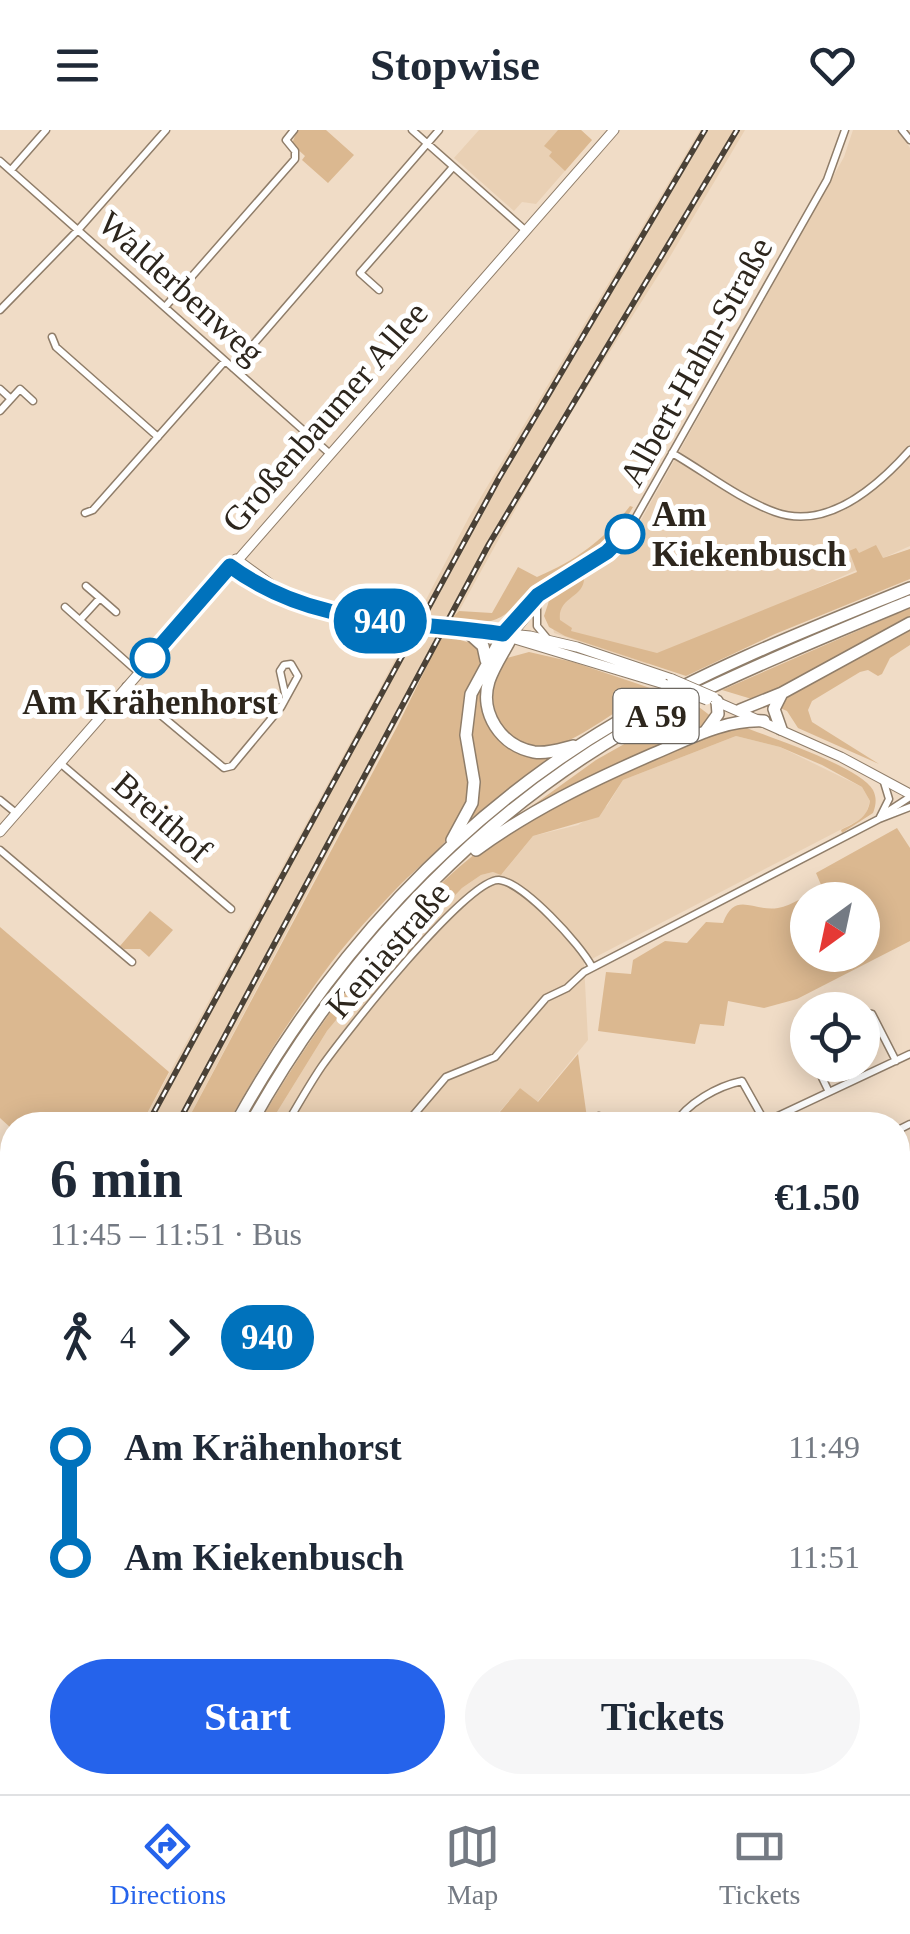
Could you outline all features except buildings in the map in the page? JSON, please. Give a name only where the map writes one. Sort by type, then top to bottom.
[{"type":"highway","name":"A 59","points":[[242,1112],[268,1065],[369,930],[443,854],[526,783],[582,743],[695,682],[910,588]]},
{"type":"highway","name":"A 59","points":[[257,1112],[325,1006],[379,938],[432,881],[535,793],[632,729],[708,689],[910,601]]},
{"type":"highway","points":[[740,710],[782,693],[910,623]]},
{"type":"highway","points":[[464,629],[483,646],[485,665]]},
{"type":"highway","points":[[443,854],[472,803],[474,782],[466,735],[471,694],[485,665],[509,636]]},
{"type":"highway","points":[[509,636],[486,695],[495,728],[512,743],[535,752],[582,743]]},
{"type":"highway","points":[[781,729],[774,709],[782,693]]},
{"type":"highway","points":[[705,732],[718,714],[713,699]]},
{"type":"highway","points":[[432,881],[536,809],[705,732],[738,722],[764,721]]},
{"type":"main road","name":"Großenbaumer Allee","points":[[0,832],[614,130]]},
{"type":"main road","points":[[233,562],[264,589],[340,616],[551,641],[740,710],[883,778],[910,795]]},
{"type":"main road","points":[[509,636],[668,682]]},
{"type":"street","points":[[11,170],[46,130]]},
{"type":"street","points":[[0,308],[78,230],[166,130]]},
{"type":"street","points":[[164,307],[295,159],[295,151],[286,140],[294,130]]},
{"type":"street","points":[[412,130],[526,231]]},
{"type":"street","points":[[233,368],[439,130]]},
{"type":"street","name":"Albert-Hahn-Straße","points":[[509,636],[526,606],[607,552],[643,507],[827,180],[845,130]]},
{"type":"street","points":[[902,130],[910,140]]},
{"type":"street","name":"Walderbenweg","points":[[0,160],[329,453]]},
{"type":"street","points":[[380,290],[360,273],[453,167]]},
{"type":"street","points":[[52,336],[56,347],[158,436]]},
{"type":"street","points":[[86,512],[93,510],[226,361]]},
{"type":"street","points":[[0,412],[20,389],[33,401]]},
{"type":"street","points":[[0,390],[11,399]]},
{"type":"street","points":[[672,453],[765,508],[793,516],[815,514],[858,498],[887,477],[910,450]]},
{"type":"street","points":[[86,586],[116,612]]},
{"type":"street","name":"Albert-Hahn-Straße","points":[[509,636],[551,587]]},
{"type":"street","points":[[80,620],[100,598]]},
{"type":"street","points":[[537,604],[537,626],[551,641]]},
{"type":"street","points":[[65,607],[138,672]]},
{"type":"street","points":[[126,686],[224,768],[232,766],[286,698],[298,676],[295,666],[288,664],[281,667],[280,675],[286,698]]},
{"type":"street","name":"Breithof","points":[[60,763],[231,909]]},
{"type":"street","points":[[879,820],[889,798],[883,778]]},
{"type":"street","points":[[879,820],[910,795]]},
{"type":"street","points":[[0,800],[16,813]]},
{"type":"street","points":[[416,1112],[446,1077],[495,1057],[546,998],[567,988],[592,967],[910,807]]},
{"type":"street","points":[[0,850],[132,962]]},
{"type":"street","name":"Keniastraße","points":[[294,1112],[323,1066],[390,980],[444,920],[485,883],[500,880],[513,886],[565,929],[592,967]]},
{"type":"street","points":[[880,1030],[896,1061]]},
{"type":"street","points":[[787,1112],[910,1054]]},
{"type":"street","points":[[686,1112],[716,1090],[742,1081],[756,1112]]},
{"type":"street","points":[[824,1082],[829,1092]]},
{"type":"shaded area","points":[[297,130],[326,130],[354,155],[328,183],[302,160],[305,156],[292,144]]},
{"type":"shaded area","points":[[479,130],[581,130],[592,140],[536,204],[522,202],[514,211],[454,158]]},
{"type":"shaded area","points":[[558,130],[581,130],[592,140],[565,171],[544,146]]},
{"type":"shaded area","points":[[700,130],[745,130],[555,438],[452,618],[192,1112],[148,1112],[378,692],[469,517]]},
{"type":"shaded area","points":[[853,130],[898,130],[910,148],[910,546],[647,664],[554,633],[548,600],[610,556],[636,529],[844,157]]},
{"type":"shaded area","points":[[633,507],[611,537],[550,576],[498,619],[452,618],[459,611],[492,613],[518,567],[537,577],[565,564],[600,539]]},
{"type":"shaded area","points":[[876,545],[883,558],[910,549],[910,579],[775,634],[686,676],[565,636],[549,627],[544,616],[549,601],[584,576],[581,589],[563,606],[560,620],[571,631],[657,653],[857,572],[849,551],[856,548],[859,553]]},
{"type":"shaded area","points":[[910,608],[910,619],[768,697],[755,700],[722,690]]},
{"type":"shaded area","points":[[910,627],[910,645],[890,658],[882,674],[860,672],[812,701],[808,710],[812,722],[879,764],[798,728],[787,711],[778,707],[783,696]]},
{"type":"shaded area","points":[[442,635],[478,645],[479,668],[465,701],[462,721],[471,789],[457,826],[331,963],[276,1042],[234,1112],[192,1112]]},
{"type":"shaded area","points":[[529,652],[653,689],[559,745],[525,745],[504,730],[493,697],[495,682],[507,658]]},
{"type":"shaded area","points":[[483,677],[499,738],[554,755],[468,821],[469,729]]},
{"type":"shaded area","points":[[695,704],[712,717],[701,727],[612,767],[514,819],[596,760]]},
{"type":"shaded area","points":[[742,726],[851,772],[873,790],[873,813],[842,833],[869,807],[862,787],[780,747],[736,736],[623,780],[599,817],[533,836],[501,875],[481,875],[462,888],[412,941],[395,948],[327,1031],[277,1112],[266,1112],[312,1038],[379,949],[456,870],[497,837],[539,811]]},
{"type":"shaded area","points":[[736,736],[780,747],[862,787],[870,801],[865,817],[584,963],[588,1040],[537,1102],[520,1088],[499,1112],[277,1112],[327,1031],[395,948],[412,941],[462,888],[481,875],[502,874],[533,836],[578,825],[607,806],[623,780]]},
{"type":"shaded area","points":[[897,828],[910,848],[910,941],[880,956],[880,882],[820,882],[816,873]]},
{"type":"shaded area","points":[[790,904],[790,972],[850,972],[811,992],[790,992],[790,1001],[764,1008],[728,1001],[724,1026],[700,1024],[695,1044],[598,1031],[606,972],[631,974],[633,960],[665,941],[687,943],[706,922],[723,923],[733,907],[778,908]]},
{"type":"shaded area","points":[[150,911],[173,930],[149,957],[140,949],[120,946]]},
{"type":"shaded area","points":[[0,927],[169,1072],[148,1112],[0,1112]]},
{"type":"shaded area","points":[[578,1054],[586,1112],[500,1112],[520,1088],[538,1102]]},
{"type":"railway","points":[[154,1112],[499,478],[705,130]]},
{"type":"railway","points":[[184,1112],[489,544],[737,130]]},
{"type":"bus line","name":"940","points":[[150,658],[230,566],[264,589],[340,616],[503,634],[538,595],[607,552],[625,534]]},
{"type":"place","name":"Am Kiekenbusch","points":[[625,534]]},
{"type":"place","name":"Am Krähenhorst","points":[[150,658]]}]
